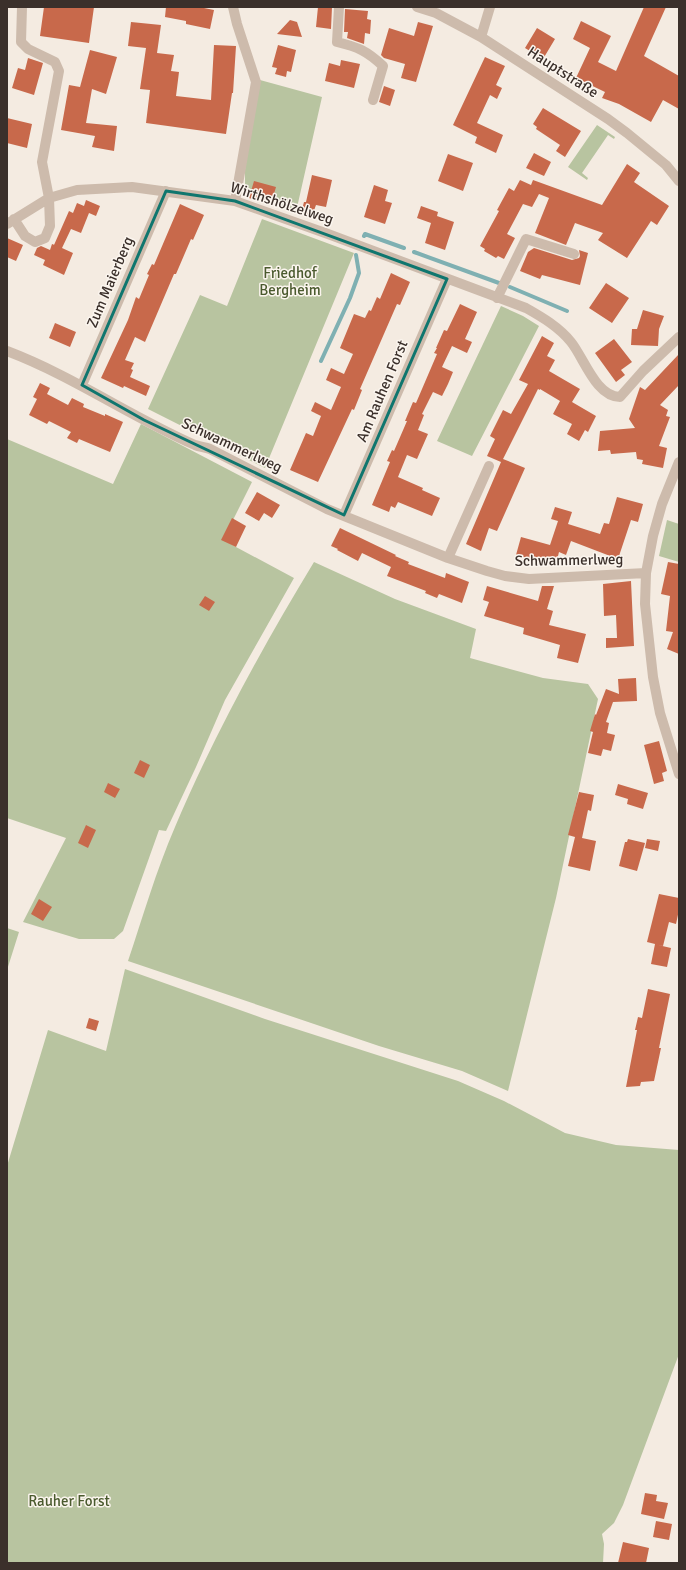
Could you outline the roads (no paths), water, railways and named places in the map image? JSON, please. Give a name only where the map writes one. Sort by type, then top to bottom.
[{"type":"street","points":[[10,222],[25,236],[35,242],[45,238],[50,226],[49,198],[42,162],[59,71],[55,62],[28,49],[21,42],[22,7]]},
{"type":"street","points":[[234,7],[237,24],[256,82],[235,201]]},
{"type":"street","points":[[339,7],[337,42],[356,46],[369,53],[383,66],[373,100]]},
{"type":"street","name":"Hauptstraße","points":[[417,7],[436,13],[481,37],[628,133],[666,165],[679,181]]},
{"type":"street","points":[[481,37],[490,7]]},
{"type":"street","name":"Wirthshölzelweg","points":[[10,222],[49,198],[77,190],[132,186],[235,201],[526,308],[547,320],[571,341],[601,388],[613,396],[620,396],[643,371],[679,337]]},
{"type":"street","name":"Zum Maierberg","points":[[82,385],[166,191]]},
{"type":"street","points":[[497,298],[526,239],[574,254]]},
{"type":"street","name":"Am Rauhen Forst","points":[[344,515],[447,279]]},
{"type":"street","name":"Schwammerlweg","points":[[7,350],[82,385],[144,420],[197,446],[210,449],[327,509],[448,558],[505,576],[529,579],[646,573]]},
{"type":"street","points":[[679,462],[662,504],[652,536],[646,573],[645,618],[651,664],[660,713],[679,774]]},
{"type":"street","points":[[448,558],[489,466]]},
{"type":"waterway","points":[[364,236],[365,234],[404,248]]},
{"type":"waterway","points":[[414,252],[499,283]]},
{"type":"waterway","points":[[321,361],[350,298],[359,273],[356,255]]},
{"type":"waterway","points":[[510,287],[567,311]]},
{"type":"park label","name":"Friedhof Bergheim","points":[[290,282]]},
{"type":"park label","name":"Rauher Forst","points":[[69,1501]]}]
